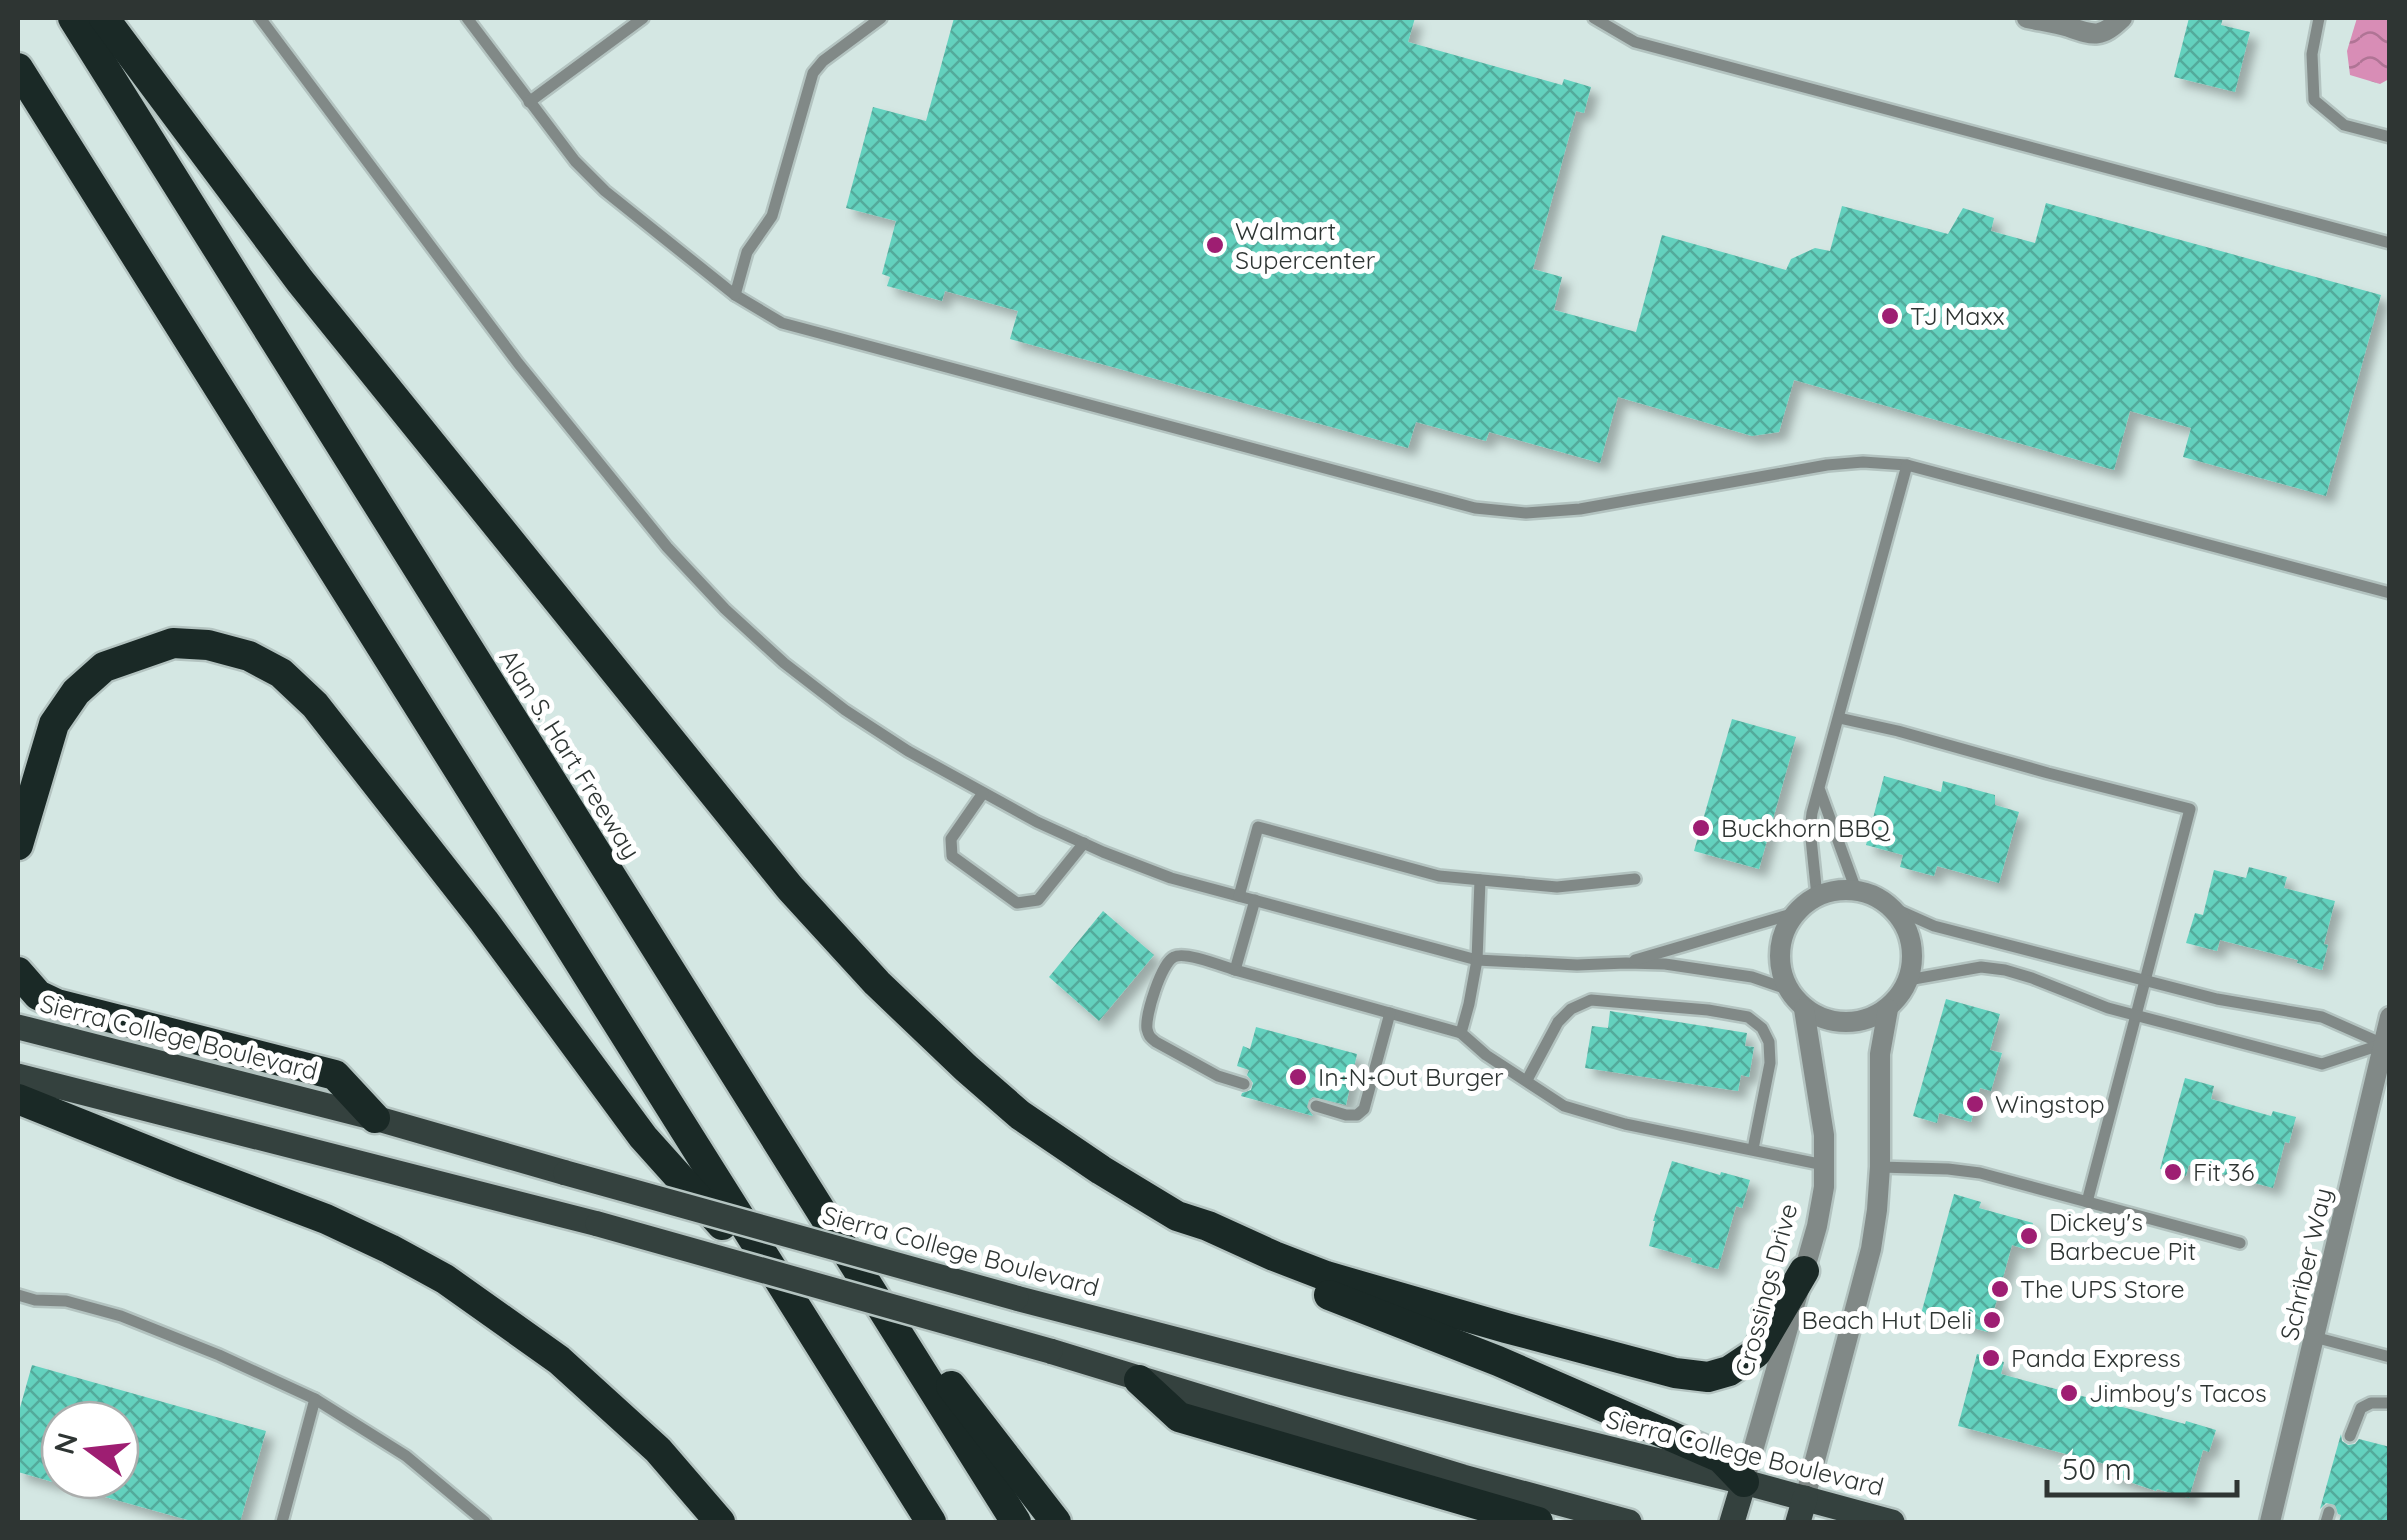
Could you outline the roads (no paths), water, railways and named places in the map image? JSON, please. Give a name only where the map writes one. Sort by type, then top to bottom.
[{"type":"highway","name":"Alan S. Hart Freeway","points":[[73,18],[1016,1522]]},
{"type":"highway","points":[[104,18],[300,281],[790,888],[878,984],[943,1047],[1020,1115],[1177,1216],[1201,1238],[1267,1270],[1498,1361],[1722,1458],[1744,1482]]},
{"type":"highway","points":[[18,68],[931,1522]]},
{"type":"highway","points":[[18,845],[54,724],[76,692],[104,667],[173,643],[208,645],[249,656],[281,674],[315,705],[472,906],[643,1136],[797,1309]]},
{"type":"highway","points":[[18,972],[38,995],[56,1004],[335,1075],[375,1118]]},
{"type":"highway","points":[[18,1099],[326,1218],[445,1279],[559,1360],[658,1450],[720,1522]]},
{"type":"highway","points":[[1177,1216],[1326,1276],[1675,1373],[1708,1377],[1728,1371],[1756,1353],[1804,1271]]},
{"type":"highway","points":[[847,1251],[1056,1522]]},
{"type":"highway","points":[[1139,1380],[1179,1418],[1538,1522]]},
{"type":"main road","name":"Sierra College Boulevard","points":[[18,1027],[375,1118],[1016,1298],[1744,1482],[1801,1510],[1892,1522]]},
{"type":"main road","points":[[18,1076],[598,1224],[1050,1351],[1463,1477],[1629,1522]]},
{"type":"main road","name":"Crossings Drive","points":[[1732,1522],[1744,1482]]},
{"type":"street","points":[[2028,18],[2088,34],[2107,32],[2122,18]]},
{"type":"street","points":[[1856,890],[1889,906],[1902,921],[1910,939],[1912,959],[1908,980],[1888,1009],[1868,1020],[1846,1024],[1824,1020],[1804,1009],[1787,989],[1780,970],[1779,950],[1784,930],[1795,913],[1816,896],[1856,890]]},
{"type":"street","name":"Crossings Drive","points":[[1744,1482],[1817,1226],[1824,1188],[1824,1135],[1804,1009]]},
{"type":"street","points":[[1801,1510],[1871,1249],[1880,1167],[1880,1054],[1888,1009]]},
{"type":"street","name":"Schriber Way","points":[[2270,1522],[2390,1018]]},
{"type":"lane","points":[[260,18],[561,418],[667,546],[724,609],[784,663],[908,752],[1084,843],[1170,878],[1477,960],[1666,964],[1752,977],[1787,989]]},
{"type":"lane","points":[[467,18],[575,161],[735,295],[782,323],[1475,508],[1526,513],[1580,509],[1827,464],[1907,465],[2390,593]]},
{"type":"lane","points":[[530,102],[643,18]]},
{"type":"lane","points":[[735,295],[747,252],[772,216],[813,72],[881,18]]},
{"type":"lane","points":[[1594,18],[1635,42],[2390,244]]},
{"type":"lane","points":[[2319,18],[2312,54],[2314,100],[2344,125],[2390,137]]},
{"type":"lane","points":[[1816,896],[1812,814],[1907,465]]},
{"type":"lane","points":[[1838,718],[1898,730],[2190,809],[2087,1202]]},
{"type":"lane","points":[[1820,790],[1856,890]]},
{"type":"lane","points":[[983,794],[952,839],[952,856],[1017,904],[1038,900],[1084,843]]},
{"type":"lane","points":[[1239,896],[1258,827],[1439,876],[1557,887],[1635,879]]},
{"type":"lane","points":[[1461,1033],[1477,960],[1480,880]]},
{"type":"lane","points":[[1235,970],[1255,900]]},
{"type":"lane","points":[[1889,906],[1934,926],[2217,1000],[2322,1017],[2386,1045]]},
{"type":"lane","points":[[1626,962],[1795,913]]},
{"type":"lane","points":[[1244,1084],[1218,1076],[1150,1036],[1146,1025],[1162,968],[1172,957],[1183,954],[1461,1033],[1486,1055],[1564,1106],[1625,1124],[1824,1164]]},
{"type":"lane","points":[[1908,980],[1981,967],[2005,970],[2108,1008],[2322,1064],[2386,1045]]},
{"type":"lane","points":[[1527,1080],[1558,1022],[1571,1008],[1591,1000],[1708,1010],[1748,1018],[1762,1028],[1770,1052],[1753,1149]]},
{"type":"lane","points":[[1316,1106],[1346,1115],[1357,1115],[1364,1108],[1390,1013]]},
{"type":"lane","points":[[1880,1167],[1980,1173],[2240,1243]]},
{"type":"lane","points":[[18,1295],[66,1301],[121,1316],[315,1399],[406,1456],[484,1522]]},
{"type":"lane","points":[[2314,1337],[2390,1357]]},
{"type":"lane","points":[[282,1522],[315,1399]]},
{"type":"lane","points":[[2350,1436],[2360,1408],[2370,1403],[2390,1403]]},
{"type":"water","points":[[2357,18],[2389,18],[2389,79],[2380,84],[2350,75],[2347,51]]},
{"type":"place","name":"Walmart Supercenter","points":[[1215,245]]},
{"type":"place","name":"TJ Maxx","points":[[1890,316]]},
{"type":"place","name":"Buckhorn BBQ","points":[[1701,828]]},
{"type":"place","name":"In-N-Out Burger","points":[[1298,1077]]},
{"type":"place","name":"Wingstop","points":[[1975,1104]]},
{"type":"place","name":"Fit 36","points":[[2173,1172]]},
{"type":"place","name":"Dickey's Barbecue Pit","points":[[2029,1236]]},
{"type":"place","name":"The UPS Store","points":[[2000,1289]]},
{"type":"place","name":"Beach Hut Deli","points":[[1992,1320]]},
{"type":"place","name":"Panda Express","points":[[1991,1358]]},
{"type":"place","name":"Jimboy's Tacos","points":[[2069,1393]]}]
